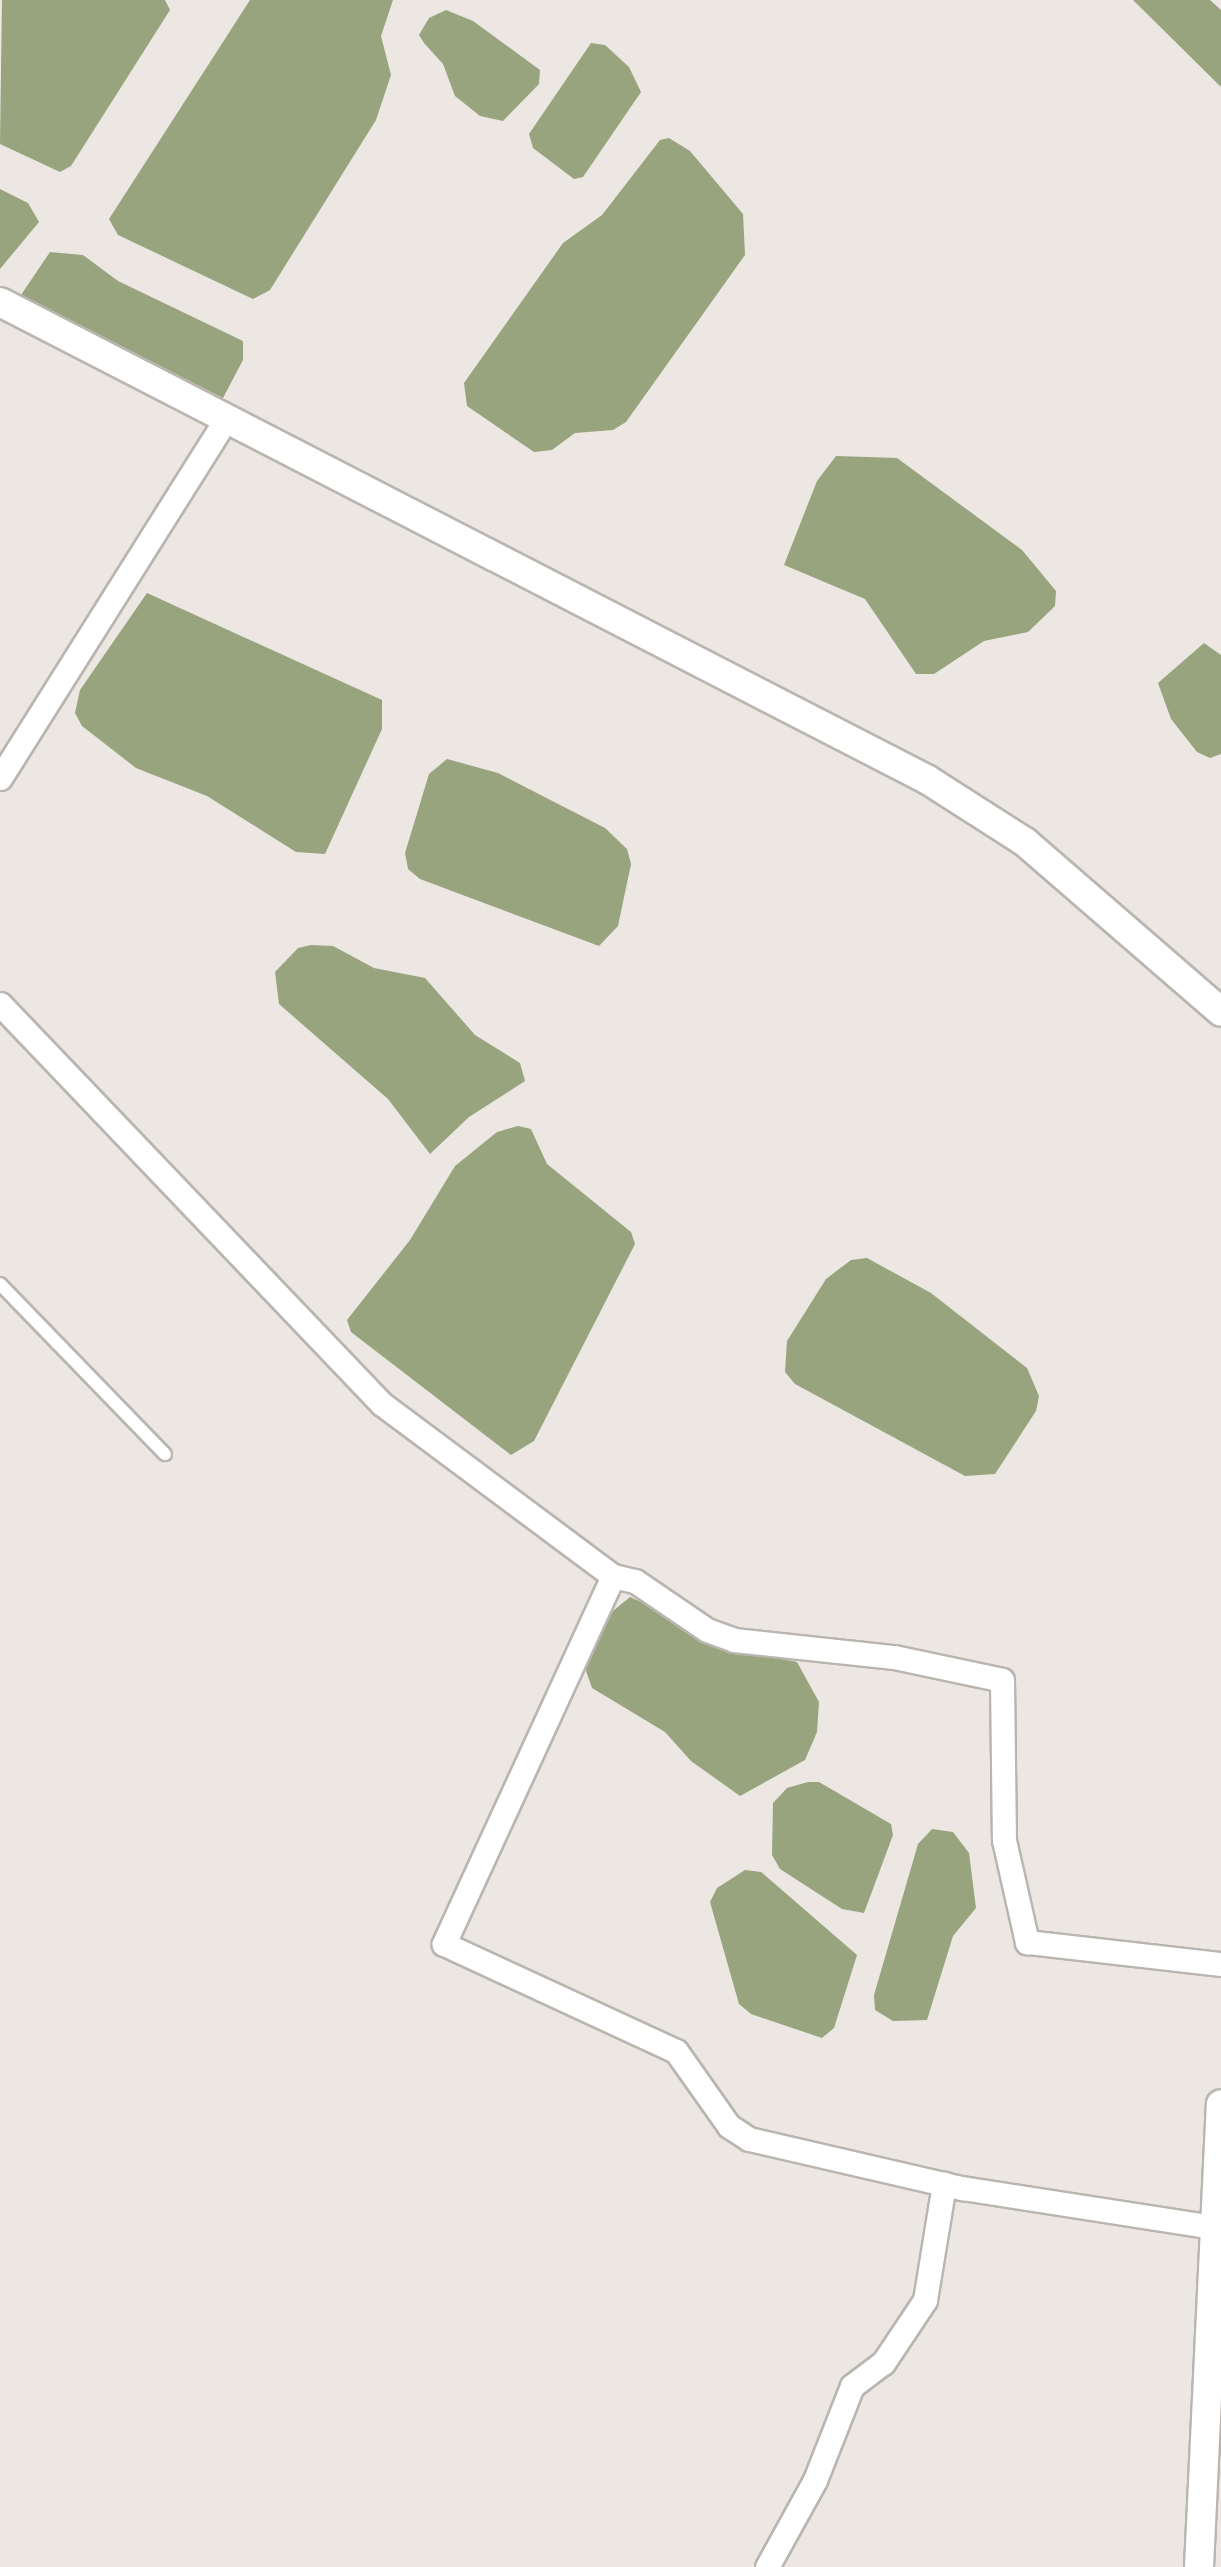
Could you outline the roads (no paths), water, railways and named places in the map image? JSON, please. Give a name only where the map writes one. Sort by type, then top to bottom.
[{"type":"street","points":[[0,302],[225,421],[655,636],[947,792],[1026,842],[1221,1012]]},
{"type":"street","points":[[0,778],[225,421]]},
{"type":"street","points":[[0,1004],[382,1404],[613,1576],[635,1581],[707,1630],[734,1640],[894,1657],[1002,1680],[1004,1840],[1027,1942],[1221,1964]]},
{"type":"street","points":[[613,1576],[444,1944],[676,2051],[729,2126],[749,2139],[944,2184],[1214,2227]]},
{"type":"street","points":[[1199,2567],[1216,2306],[1214,2227],[1221,2105]]},
{"type":"street","points":[[767,2567],[815,2480],[852,2386],[883,2363],[925,2300],[944,2184]]},
{"type":"lane","points":[[0,1284],[165,1454]]}]
